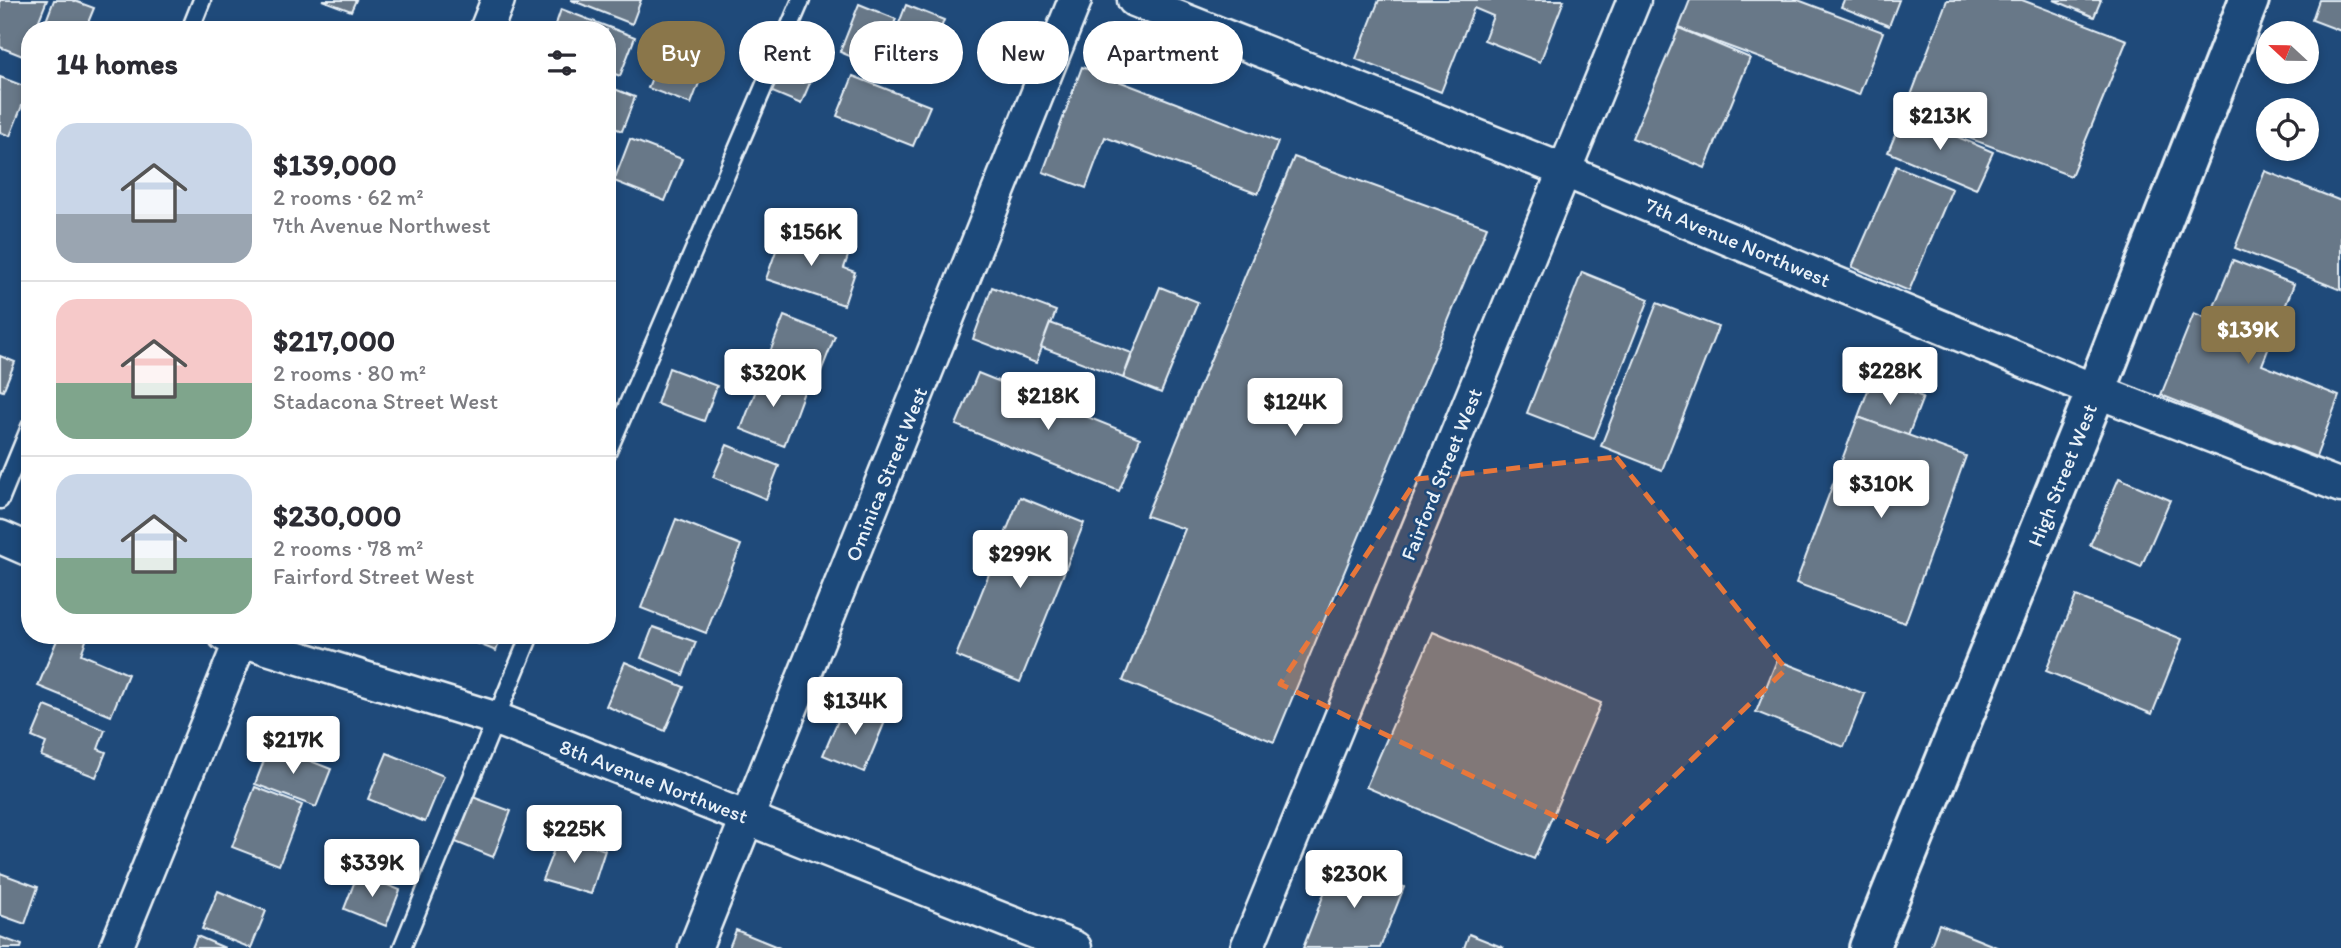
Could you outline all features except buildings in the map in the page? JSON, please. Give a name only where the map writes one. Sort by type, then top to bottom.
[{"type":"main road","name":"High Street West","points":[[1869,948],[2096,391],[2249,0]]},
{"type":"street","points":[[490,21],[498,0]]},
{"type":"street","name":"Ominica Street West","points":[[695,948],[1075,0]]},
{"type":"street","name":"7th Avenue Northwest","points":[[1134,0],[1566,171],[2096,391],[2341,486]]},
{"type":"street","name":"Fairford Street West","points":[[1247,948],[1634,0]]},
{"type":"street","points":[[0,537],[21,546]]},
{"type":"street","points":[[116,948],[234,644]]},
{"type":"street","name":"8th Avenue Northwest","points":[[255,644],[494,718],[1075,948]]},
{"type":"lane","points":[[194,21],[202,0]]},
{"type":"lane","points":[[616,432],[800,0]]},
{"type":"lane","points":[[0,500],[21,449]]},
{"type":"lane","points":[[402,948],[526,644]]},
{"type":"highlighted area","points":[[1616,457],[1786,669],[1607,841],[1280,684],[1417,479]]}]
